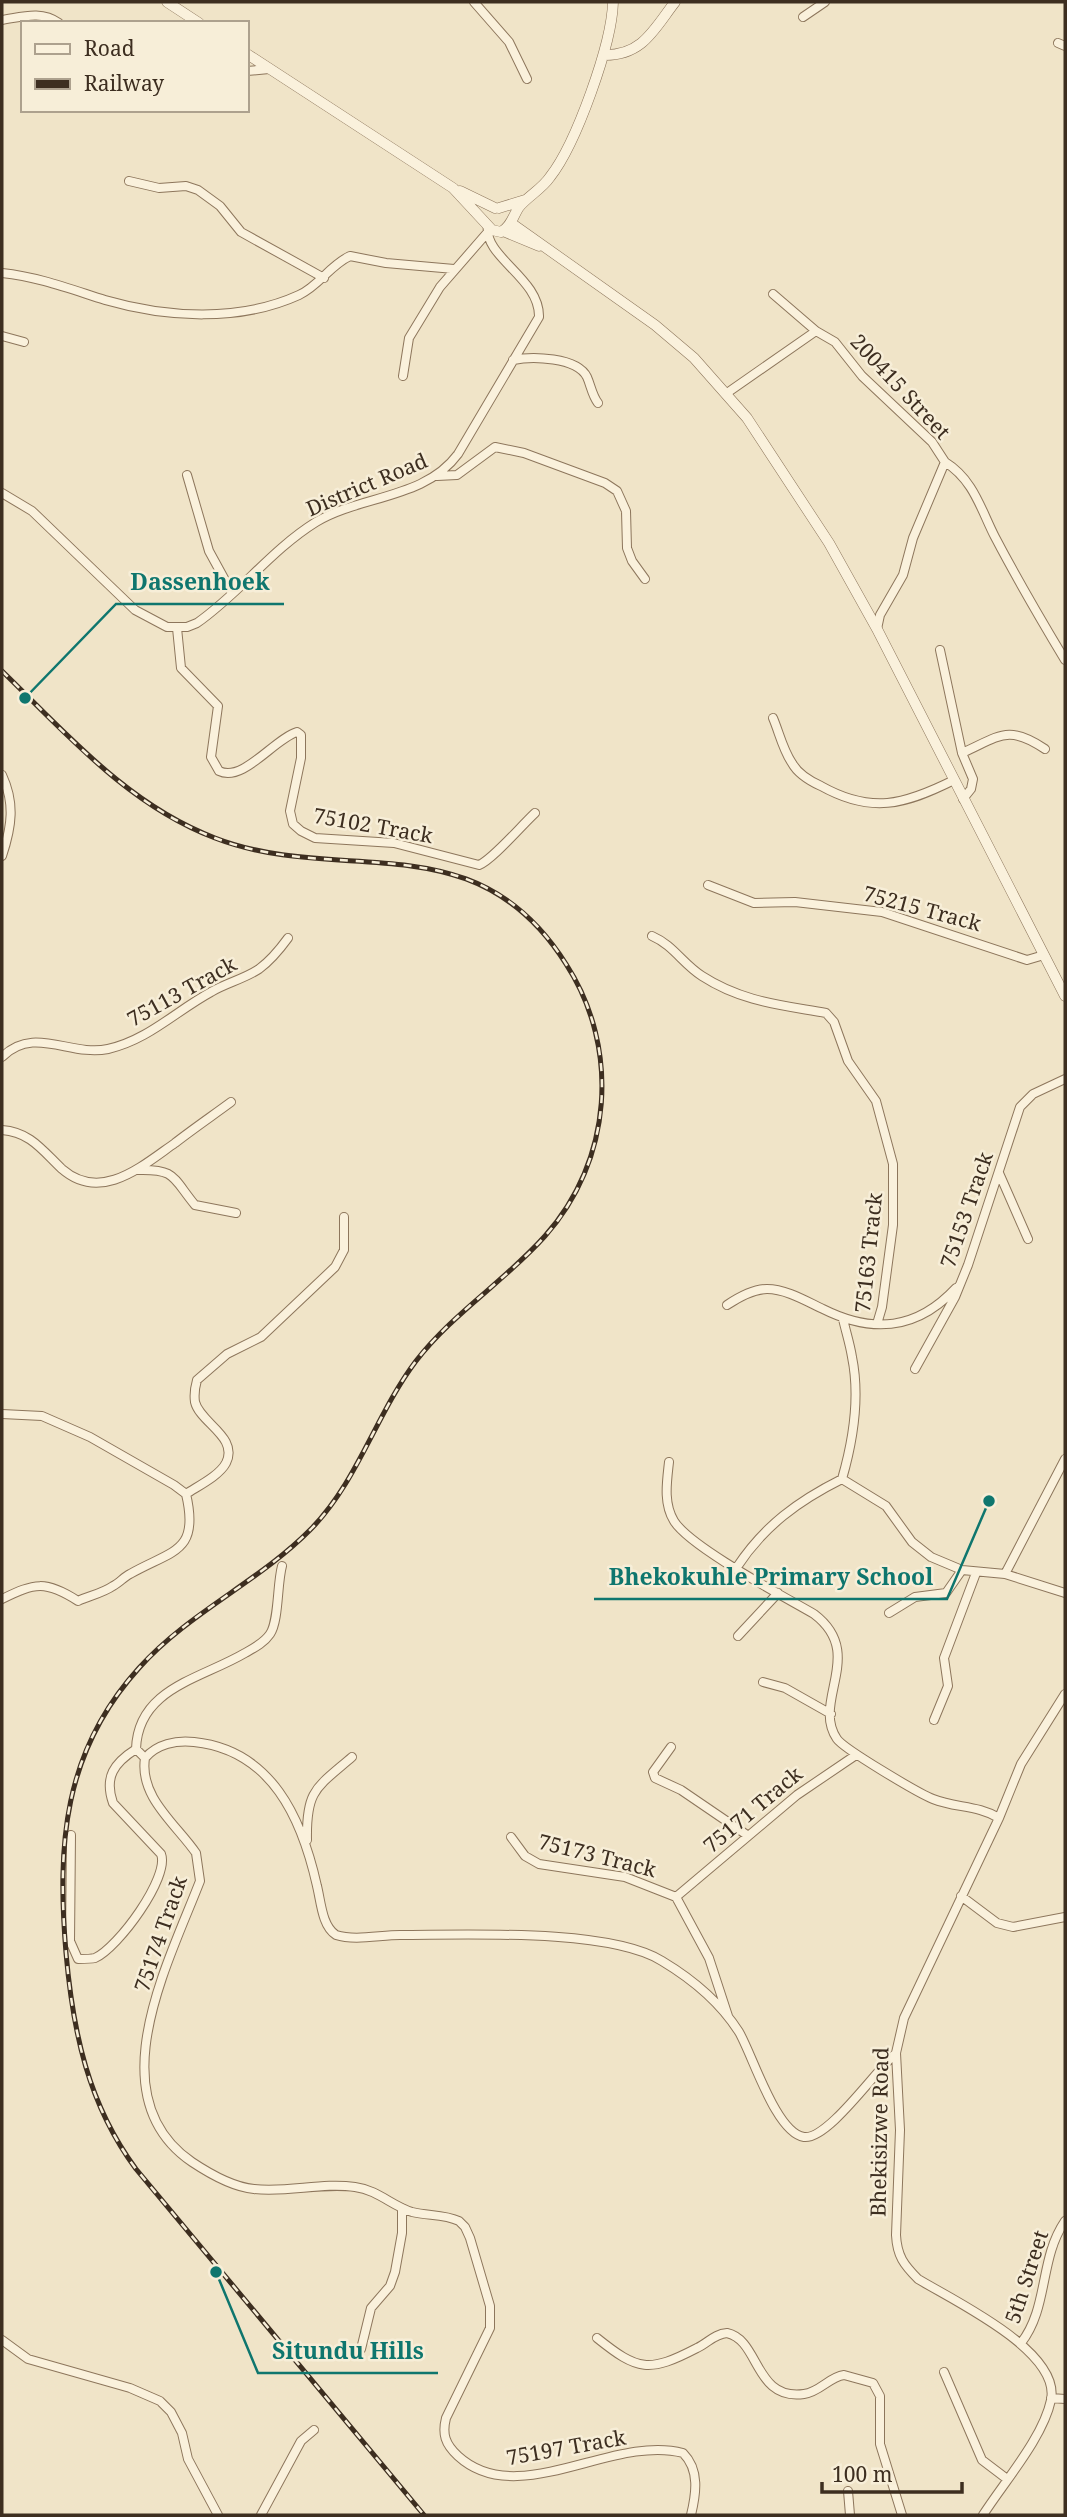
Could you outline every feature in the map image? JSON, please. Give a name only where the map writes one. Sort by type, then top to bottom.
[{"type":"street","points":[[167,2],[196,21]]},
{"type":"street","points":[[474,2],[509,43],[527,79]]},
{"type":"street","points":[[500,253],[498,238],[528,198],[552,176],[564,154],[605,55],[613,2]]},
{"type":"street","points":[[605,55],[625,55],[635,50],[675,2]]},
{"type":"street","points":[[803,17],[825,2]]},
{"type":"street","points":[[2,20],[37,15],[51,17],[56,21]]},
{"type":"street","points":[[248,55],[453,188],[508,212],[506,226]]},
{"type":"street","points":[[248,71],[269,69]]},
{"type":"street","points":[[129,181],[159,188],[186,186],[198,190],[220,206],[242,232],[324,278]]},
{"type":"street","points":[[453,188],[487,226],[506,226],[549,250],[655,325],[694,358],[727,393],[786,475],[877,629],[1065,996]]},
{"type":"street","points":[[403,376],[409,338],[454,269],[487,226],[489,212],[528,198]]},
{"type":"street","name":"District Road","points":[[177,628],[197,623],[315,523],[437,476],[458,454],[533,331],[539,309],[534,291],[500,253],[487,226]]},
{"type":"street","points":[[2,272],[41,278],[131,306],[171,313],[215,314],[261,310],[299,295],[324,278],[344,259],[354,256],[386,263],[454,269]]},
{"type":"street","name":"200415 Street","points":[[773,294],[816,331],[835,342],[862,376],[932,442],[945,462],[913,538],[903,575],[886,603],[877,629]]},
{"type":"street","points":[[727,393],[816,331]]},
{"type":"street","points":[[2,336],[24,342]]},
{"type":"street","points":[[513,360],[539,357],[579,368],[587,377],[598,403]]},
{"type":"street","points":[[437,476],[457,475],[495,447],[524,453],[609,485],[624,505],[627,548],[645,579]]},
{"type":"street","points":[[945,462],[955,468],[982,503],[993,534],[1065,660]]},
{"type":"street","points":[[187,475],[212,559],[232,593]]},
{"type":"street","points":[[2,493],[19,501],[45,522],[135,610],[160,625],[177,628]]},
{"type":"street","name":"75102 Track","points":[[177,628],[181,668],[218,706],[211,757],[219,771],[230,774],[242,769],[284,737],[297,732],[303,738],[290,811],[293,824],[301,831],[315,838],[394,843],[479,865],[491,859],[505,841],[535,813]]},
{"type":"street","points":[[940,650],[962,753],[973,779],[971,789],[963,799]]},
{"type":"street","points":[[773,718],[797,770],[811,781],[851,800],[872,805],[886,804],[954,780]]},
{"type":"street","points":[[962,753],[1014,733],[1024,735],[1045,749]]},
{"type":"street","points":[[2,775],[12,798],[8,837],[2,856]]},
{"type":"street","name":"75215 Track","points":[[708,885],[754,903],[794,902],[882,912],[1027,960],[1044,955]]},
{"type":"street","name":"75163 Track","points":[[652,936],[666,942],[684,962],[713,983],[772,1006],[826,1013],[834,1022],[848,1061],[872,1094],[893,1164],[891,1245],[877,1324],[898,1326],[914,1319],[939,1304],[960,1283]]},
{"type":"street","name":"75113 Track","points":[[2,1057],[18,1045],[32,1041],[90,1052],[121,1045],[149,1033],[210,992],[255,971],[288,938]]},
{"type":"street","name":"75153 Track","points":[[915,1370],[960,1283],[1020,1107],[1033,1094],[1065,1079]]},
{"type":"street","points":[[2,1130],[26,1134],[71,1177],[81,1182],[115,1180],[138,1170],[231,1102]]},
{"type":"street","points":[[138,1170],[162,1170],[176,1180],[195,1205],[236,1213]]},
{"type":"street","points":[[999,1173],[1028,1239]]},
{"type":"street","points":[[186,1494],[223,1466],[228,1453],[221,1434],[198,1410],[195,1400],[197,1380],[227,1354],[261,1337],[335,1267],[344,1250],[344,1217]]},
{"type":"street","points":[[727,1305],[764,1289],[791,1294],[843,1319],[877,1324]]},
{"type":"street","points":[[737,1567],[766,1529],[793,1506],[842,1479],[851,1446],[855,1406],[853,1358],[843,1319]]},
{"type":"street","points":[[2,1413],[42,1416],[90,1437],[186,1494],[190,1509],[189,1535],[174,1554],[130,1574],[112,1587],[78,1601],[55,1586],[23,1587],[2,1599]]},
{"type":"street","points":[[1005,1574],[1065,1459]]},
{"type":"street","points":[[669,1462],[667,1499],[674,1521],[699,1544],[820,1619],[836,1640],[838,1654],[831,1714],[836,1738],[856,1755],[932,1798],[988,1811],[999,1818]]},
{"type":"street","points":[[842,1479],[886,1506],[912,1542],[931,1557],[962,1570],[1005,1574],[1065,1593]]},
{"type":"street","points":[[71,1835],[70,1941],[78,1959],[94,1958],[114,1941],[150,1896],[164,1865],[155,1844],[113,1802],[110,1793],[113,1769],[123,1757],[136,1749],[142,1719],[156,1700],[191,1679],[236,1658],[269,1636],[275,1622],[282,1566]]},
{"type":"street","points":[[889,1613],[915,1597],[946,1593],[962,1570]]},
{"type":"street","points":[[934,1720],[948,1686],[944,1658],[976,1573]]},
{"type":"street","points":[[738,1636],[778,1593]]},
{"type":"street","points":[[763,1682],[785,1688],[831,1714]]},
{"type":"street","name":"Bhekisizwe Road","points":[[1051,2398],[1046,2370],[1021,2343],[918,2279],[900,2257],[896,2235],[900,2130],[896,2053],[904,2018],[999,1818],[1021,1764],[1065,1694]]},
{"type":"street","points":[[136,1749],[145,1758],[162,1745],[188,1742],[229,1749],[252,1763],[285,1799],[307,1843],[326,1922],[337,1935],[491,1934],[634,1949],[679,1971],[728,2017],[749,2051],[781,2120],[794,2133],[803,2137],[811,2137],[828,2128],[896,2053]]},
{"type":"street","points":[[671,1747],[653,1772],[655,1778],[681,1790],[747,1835]]},
{"type":"street","name":"75171 Track","points":[[676,1897],[747,1835],[820,1777],[856,1755]]},
{"type":"street","points":[[307,1843],[309,1800],[318,1788],[352,1757]]},
{"type":"street","name":"75174 Track","points":[[145,1758],[145,1780],[150,1793],[197,1853],[200,1864],[200,1881],[146,2038],[143,2061],[144,2091],[151,2115],[162,2134],[182,2155],[226,2182],[257,2189],[354,2186],[374,2191],[401,2208]]},
{"type":"street","name":"75173 Track","points":[[511,1837],[525,1856],[539,1864],[625,1877],[676,1897],[709,1958],[726,2002],[728,2017]]},
{"type":"street","points":[[961,1896],[997,1923],[1013,1927],[1065,1917]]},
{"type":"street","points":[[361,2349],[371,2308],[390,2286],[395,2272],[402,2233],[401,2208]]},
{"type":"street","name":"75197 Track","points":[[401,2208],[452,2218],[465,2227],[490,2306],[490,2328],[485,2343],[446,2418],[444,2436],[453,2452],[470,2466],[504,2478],[616,2456],[674,2451],[688,2458],[693,2468],[695,2497],[691,2515]]},
{"type":"street","name":"5th Street","points":[[1021,2343],[1036,2320],[1047,2257],[1065,2221]]},
{"type":"street","points":[[597,2338],[632,2364],[646,2366],[690,2352],[721,2334],[732,2334],[746,2345],[765,2381],[793,2394],[815,2391],[844,2375],[873,2383],[878,2391],[880,2444],[902,2515]]},
{"type":"street","points":[[2,2340],[28,2359],[130,2388],[160,2401],[182,2432],[188,2459],[218,2515]]},
{"type":"street","points":[[944,2372],[982,2460],[1007,2479]]},
{"type":"street","points":[[983,2515],[1042,2424],[1051,2398],[1065,2399]]},
{"type":"street","points":[[261,2515],[301,2441],[314,2430]]},
{"type":"street","points":[[848,2491],[850,2515]]},
{"type":"railway","points":[[2,671],[100,766],[154,807],[215,838],[263,852],[404,865],[448,873],[491,890],[530,919],[566,964],[584,997],[595,1032],[601,1068],[601,1104],[596,1139],[584,1174],[567,1206],[545,1236],[446,1328],[416,1361],[389,1403],[342,1490],[311,1529],[269,1565],[180,1630],[139,1668],[114,1700],[94,1733],[80,1767],[65,1838],[63,1913],[73,2011],[95,2093],[119,2144],[136,2169],[424,2515]]},
{"type":"place","name":"Dassenhoek","points":[[25,698]]},
{"type":"place","name":"Bhekokuhle Primary School","points":[[989,1501]]},
{"type":"place","name":"Situndu Hills","points":[[216,2272]]}]
